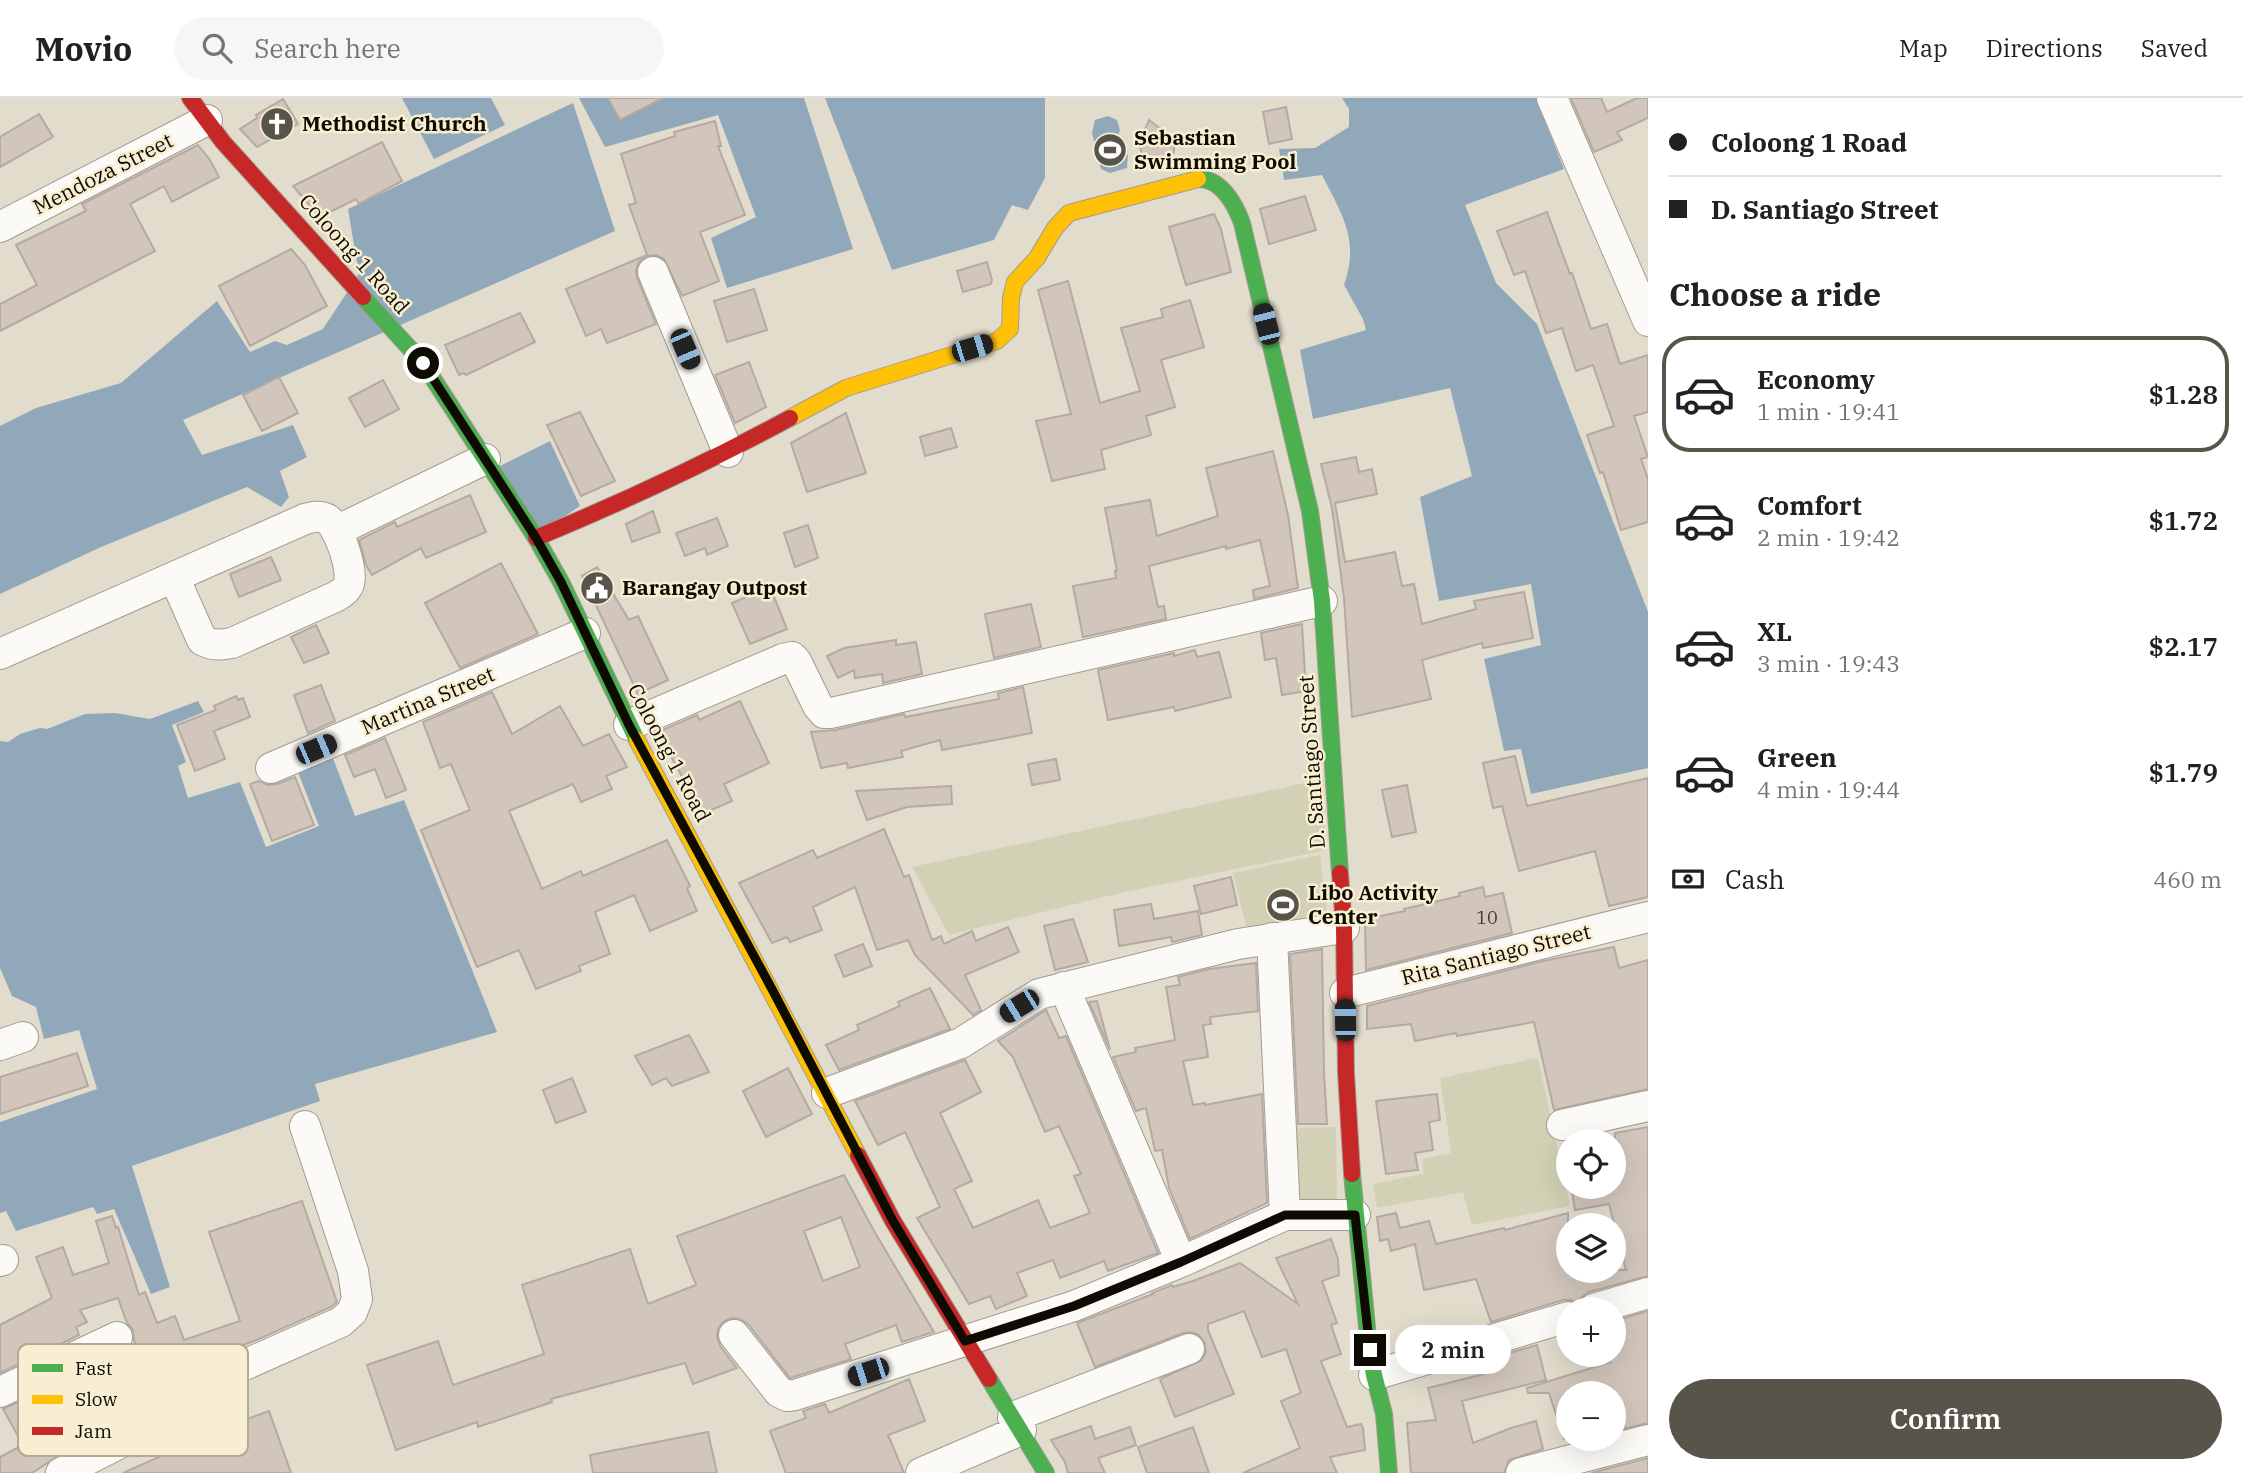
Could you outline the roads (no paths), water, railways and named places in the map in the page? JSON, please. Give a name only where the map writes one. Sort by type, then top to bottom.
[{"type":"street","points":[[1552,98],[1648,321]]},
{"type":"street","name":"Mendoza Street","points":[[0,227],[199,109]]},
{"type":"street","name":"Coloong 1 Road","points":[[199,109],[223,142],[423,363],[536,538],[561,582],[629,725],[893,1221],[1046,1473]]},
{"type":"street","name":"D. Santiago Street","points":[[728,452],[846,388],[997,341],[1007,335],[1012,325],[1011,294],[1015,281],[1038,257],[1055,226],[1069,213],[1201,178],[1214,182],[1237,208],[1310,511],[1322,601],[1344,928],[1346,1073],[1355,1215],[1374,1375],[1384,1414],[1389,1473]]},
{"type":"street","points":[[536,538],[728,452],[653,272]]},
{"type":"street","points":[[336,531],[485,459]]},
{"type":"street","points":[[0,654],[305,519],[328,519],[336,531],[350,569],[349,585],[343,593],[232,643],[211,644],[202,639],[174,578]]},
{"type":"street","points":[[629,725],[792,657],[818,706],[824,712],[831,713],[1322,601]]},
{"type":"street","name":"Martina Street","points":[[271,768],[585,634]]},
{"type":"street","name":"Rita Santiago Street","points":[[1345,993],[1648,918]]},
{"type":"street","points":[[827,1093],[961,1043],[1039,993],[1238,944],[1344,928]]},
{"type":"street","points":[[1272,938],[1285,1215]]},
{"type":"street","points":[[1064,988],[1181,1262]]},
{"type":"street","points":[[1562,1125],[1648,1106]]},
{"type":"street","points":[[248,1363],[341,1322],[352,1312],[357,1299],[353,1271],[305,1126]]},
{"type":"street","points":[[734,1335],[779,1392],[787,1396],[1074,1306],[1285,1215],[1355,1215]]},
{"type":"street","points":[[1626,1300],[1648,1293]]},
{"type":"street","points":[[1374,1375],[1556,1321]]},
{"type":"street","points":[[102,1344],[117,1337]]},
{"type":"street","points":[[921,1473],[1017,1424],[1189,1349]]},
{"type":"street","points":[[0,1392],[18,1384]]},
{"type":"street","points":[[1521,1473],[1648,1440]]},
{"type":"street","points":[[61,1473],[95,1456]]},
{"type":"water","points":[[402,98],[491,98],[505,125],[434,159]]},
{"type":"water","points":[[579,98],[804,98],[853,249],[727,288],[711,238],[756,217],[718,115],[605,147]]},
{"type":"water","points":[[825,98],[1045,98],[1045,178],[1028,210],[1012,205],[994,240],[892,270]]},
{"type":"water","points":[[1342,98],[1536,98],[1564,169],[1465,205],[1496,283],[1537,324],[1648,612],[1648,768],[1531,794],[1521,749],[1504,751],[1484,659],[1541,645],[1531,584],[1439,601],[1420,497],[1472,476],[1450,388],[1313,419],[1300,350],[1366,330],[1363,319],[1344,285],[1350,255],[1349,241],[1336,202],[1322,175],[1284,180],[1279,149],[1315,148],[1349,127],[1349,109]]},
{"type":"water","points":[[573,103],[615,231],[183,420],[202,455],[293,425],[307,457],[280,471],[289,497],[281,507],[247,487],[101,547],[0,594],[0,426],[36,408],[121,383],[217,301],[250,352],[275,341],[287,345],[323,329],[359,274],[348,209]]},
{"type":"water","name":"Sebastian Swimming Pool","points":[[1108,116],[1117,120],[1120,131],[1115,140],[1128,155],[1127,168],[1110,173],[1101,169],[1092,133],[1095,120]]},
{"type":"water","points":[[550,441],[580,506],[541,532],[500,466]]},
{"type":"water","points":[[198,701],[204,712],[172,725],[186,762],[178,766],[188,798],[240,782],[266,847],[319,826],[296,767],[331,753],[355,816],[404,800],[497,1032],[315,1084],[320,1101],[132,1166],[170,1287],[151,1294],[114,1209],[97,1214],[93,1207],[16,1231],[6,1211],[0,1213],[0,1122],[97,1089],[79,1030],[44,1039],[36,1007],[12,996],[0,968],[0,741],[8,742],[20,734],[40,728],[47,729],[85,714],[115,713],[150,719]]},
{"type":"place","name":"Methodist Church","points":[[277,124]]},
{"type":"place","name":"Sebastian Swimming Pool","points":[[1110,150]]},
{"type":"place","name":"Barangay Outpost","points":[[597,588]]},
{"type":"place","name":"Libo Activity Center","points":[[1283,905]]}]
